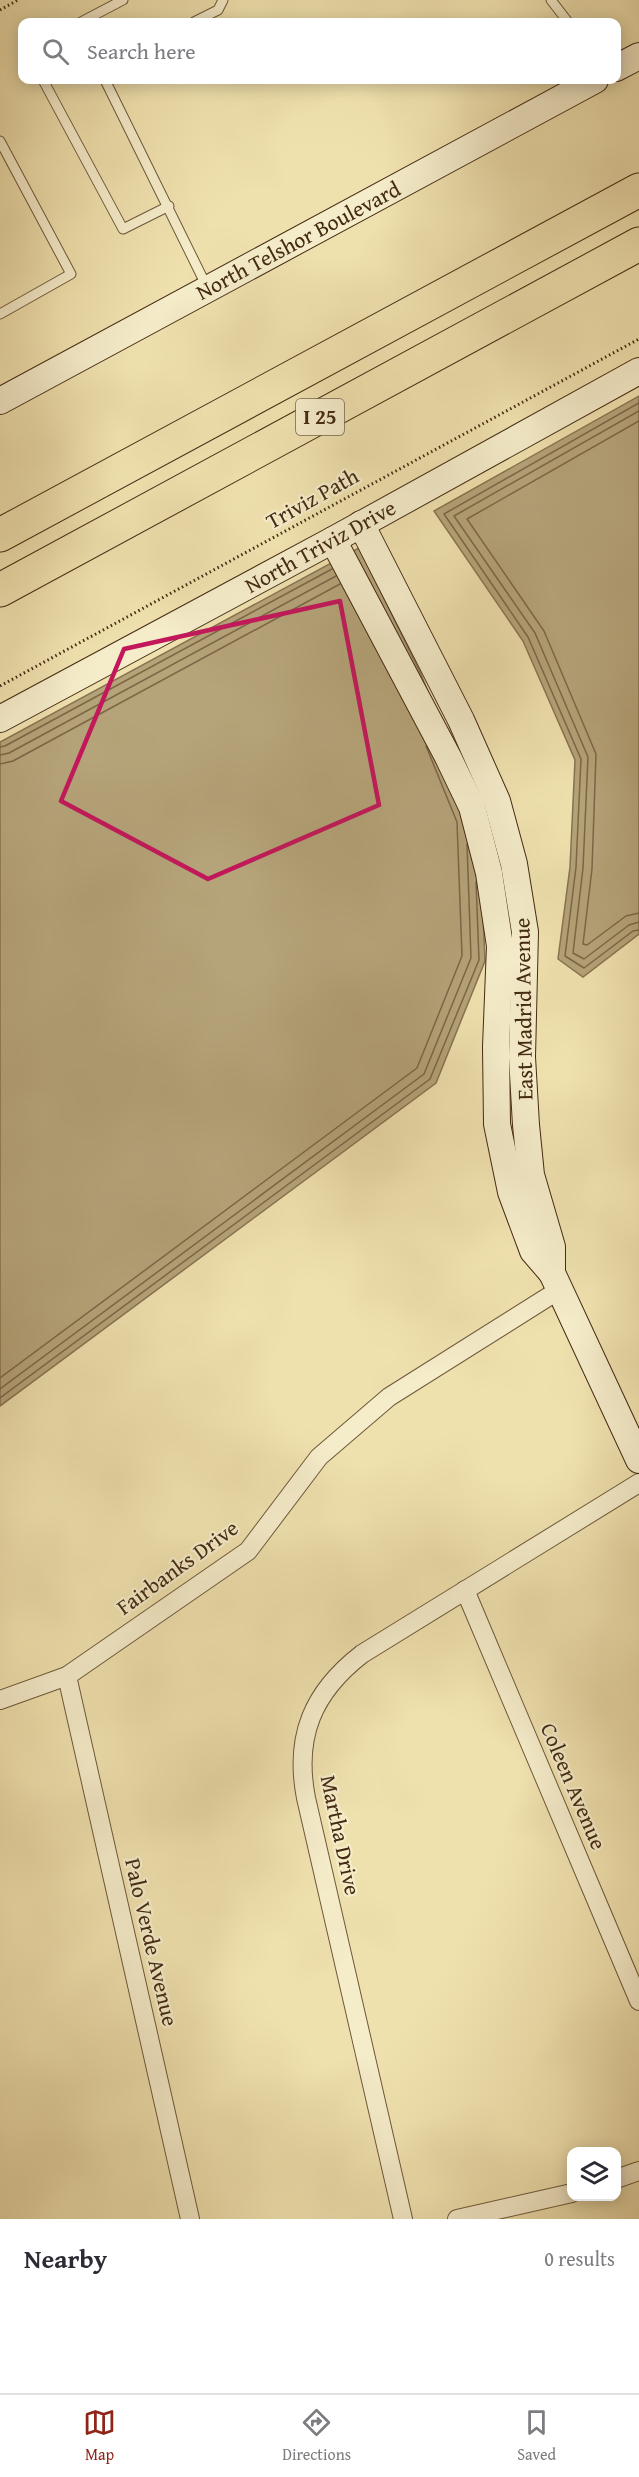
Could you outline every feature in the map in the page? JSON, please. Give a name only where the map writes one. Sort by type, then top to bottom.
[{"type":"highway","name":"I 25","points":[[0,535],[639,190]]},
{"type":"highway","name":"I 25","points":[[0,590],[639,244]]},
{"type":"street","points":[[621,65],[639,56]]},
{"type":"street","name":"North Telshor Boulevard","points":[[0,401],[588,84]]},
{"type":"street","name":"North Triviz Drive","points":[[0,719],[333,540],[639,371]]},
{"type":"street","name":"East Madrid Avenue","points":[[361,524],[461,720],[497,801],[514,864],[525,932],[522,1057],[531,1175],[552,1247],[556,1282]]},
{"type":"street","name":"East Madrid Avenue","points":[[333,540],[472,807],[489,873],[500,946],[496,1047],[497,1124],[511,1192],[533,1251],[556,1282],[639,1460]]},
{"type":"street","name":"Fairbanks Drive","points":[[0,1700],[67,1676],[248,1551],[319,1457],[389,1397],[556,1282]]},
{"type":"street","name":"Martha Drive","points":[[403,2219],[306,1798],[302,1771],[303,1742],[318,1701],[337,1675],[362,1654],[639,1483]]},
{"type":"street","name":"Coleen Avenue","points":[[465,1590],[639,2001]]},
{"type":"street","name":"Palo Verde Avenue","points":[[67,1676],[190,2219]]},
{"type":"street","points":[[621,2177],[639,2171]]},
{"type":"street","points":[[457,2219],[567,2194]]},
{"type":"lane","points":[[89,18],[123,0]]},
{"type":"lane","points":[[202,18],[218,10],[223,0]]},
{"type":"lane","points":[[565,18],[553,3],[566,0]]},
{"type":"lane","points":[[45,84],[123,229],[169,206]]},
{"type":"lane","points":[[107,84],[208,289]]},
{"type":"lane","points":[[0,141],[71,274],[0,314]]},
{"type":"path","points":[[0,10],[18,0]]},
{"type":"path","name":"Triviz Path","points":[[0,686],[639,339]]},
{"type":"highlighted area","points":[[340,601],[379,805],[208,879],[61,801],[124,649]]},
{"type":"water","points":[[639,396],[639,934],[583,977],[558,959],[570,867],[575,760],[523,641],[434,511]]},
{"type":"water","points":[[359,548],[420,672],[479,817],[485,961],[436,1083],[0,1406],[0,742]]}]
